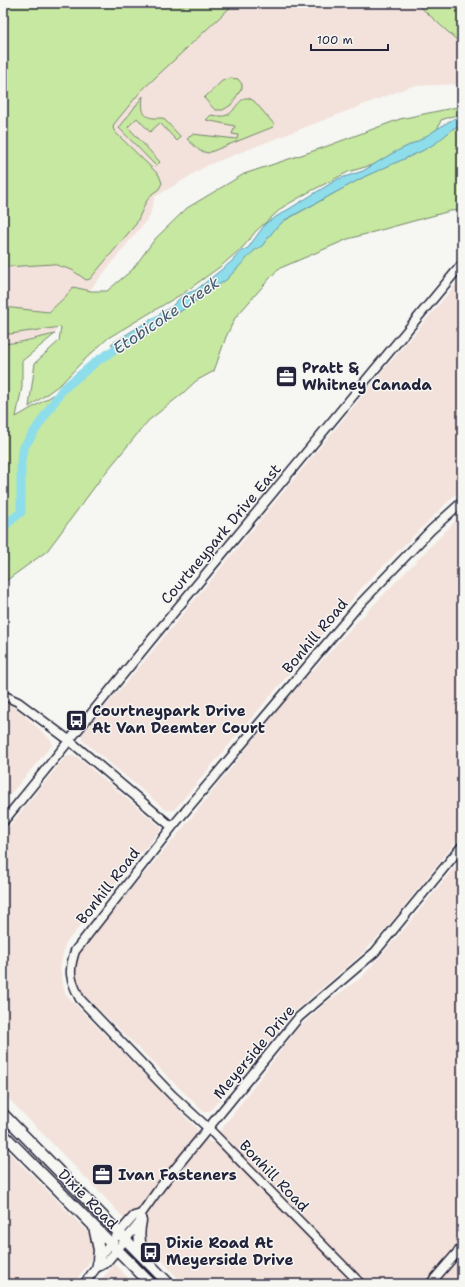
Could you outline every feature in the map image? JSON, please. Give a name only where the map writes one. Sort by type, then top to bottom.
[{"type":"main road","name":"Dixie Road","points":[[3,1114],[170,1284]]},
{"type":"main road","name":"Dixie Road","points":[[3,1134],[151,1284]]},
{"type":"main road","points":[[141,1218],[138,1236],[144,1258]]},
{"type":"main road","points":[[93,1226],[99,1250],[97,1264]]},
{"type":"street","name":"Courtneypark Drive East","points":[[3,822],[151,640],[462,264]]},
{"type":"street","name":"Bonhill Road","points":[[360,1284],[208,1128],[170,1093],[80,999],[71,975],[71,964],[75,951],[172,827],[359,605],[431,530],[462,502]]},
{"type":"street","points":[[3,695],[18,702],[70,741],[172,827]]},
{"type":"street","name":"Meyerside Drive","points":[[84,1284],[97,1264],[115,1247],[123,1236],[141,1218],[208,1128],[299,1017],[375,952],[462,846]]},
{"type":"street","points":[[430,1284],[462,1247]]},
{"type":"shaded area","points":[[3,3],[462,3],[462,84],[412,86],[208,165],[155,197],[149,217],[89,291],[72,296],[55,334],[3,344]]},
{"type":"shaded area","points":[[462,277],[462,488],[364,585],[174,810],[166,810],[82,740],[82,734],[141,665]]},
{"type":"shaded area","points":[[462,514],[462,834],[389,925],[363,953],[297,1009],[210,1111],[204,1112],[85,996],[79,986],[76,976],[76,965],[79,955],[84,945],[183,828],[282,705],[353,626]]},
{"type":"shaded area","points":[[3,700],[15,707],[51,740],[52,745],[3,803]]},
{"type":"shaded area","points":[[66,756],[76,756],[162,828],[65,944],[60,968],[65,994],[211,1143],[297,1029],[327,1002],[362,977],[405,928],[462,858],[462,1284],[183,1284],[111,1204],[3,1093],[3,834]]},
{"type":"shaded area","points":[[3,1146],[91,1235],[93,1254],[87,1266],[73,1284],[3,1284]]},
{"type":"shaded area","points":[[115,1264],[134,1284],[97,1284]]},
{"type":"green space","points":[[3,3],[235,3],[141,91],[114,124],[113,128],[115,132],[159,175],[162,183],[159,189],[152,194],[146,202],[136,224],[90,279],[86,280],[72,270],[53,264],[6,267],[3,251]]},
{"type":"green space","points":[[416,3],[462,3],[462,41],[459,42]]},
{"type":"green space","points":[[231,78],[238,79],[242,84],[242,88],[231,105],[223,110],[215,110],[204,98],[222,81]]},
{"type":"green space","points":[[143,96],[143,112],[152,118],[163,118],[180,136],[177,141],[160,123],[150,132],[137,118],[128,127],[160,162],[156,166],[119,128]]},
{"type":"green space","points":[[245,98],[249,98],[254,101],[274,124],[273,127],[208,153],[200,151],[187,139],[192,134],[237,139],[238,135],[232,134],[235,126],[206,120],[211,115],[225,116],[229,114]]},
{"type":"green space","points":[[462,106],[462,113],[441,120],[435,135],[379,163],[348,172],[283,207],[256,231],[244,246],[221,266],[185,292],[108,338],[62,383],[29,407],[35,363],[59,341],[61,327],[3,334],[3,307],[49,312],[73,287],[91,291],[107,291],[132,270],[155,239],[187,208],[244,174],[322,148],[400,119]]},
{"type":"green space","points":[[462,122],[462,210],[450,211],[348,239],[278,269],[235,318],[226,337],[214,371],[196,381],[148,421],[102,477],[47,551],[3,583],[3,344],[20,342],[55,334],[22,361],[22,387],[16,417],[62,390],[97,361],[216,283],[273,227]]},
{"type":"water","name":"Etobicoke Creek","points":[[462,117],[462,126],[454,128],[436,143],[422,151],[366,176],[285,220],[275,229],[262,246],[255,250],[226,280],[120,353],[111,344],[171,307],[183,295],[196,290],[231,262],[241,251],[248,248],[266,223],[338,179],[363,171],[391,154],[420,140],[455,118]]},
{"type":"waterway","name":"Etobicoke Creek","points":[[3,527],[21,512],[21,460],[24,447],[62,390],[97,361],[126,342]]},
{"type":"place","name":"Pratt & Whitney Canada","points":[[287,377]]},
{"type":"place","name":"Courtneypark Drive At Van Deemter Court","points":[[76,720]]},
{"type":"place","name":"Ivan Fasteners","points":[[103,1175]]},
{"type":"place","name":"Dixie Road At Meyerside Drive","points":[[150,1252]]}]
